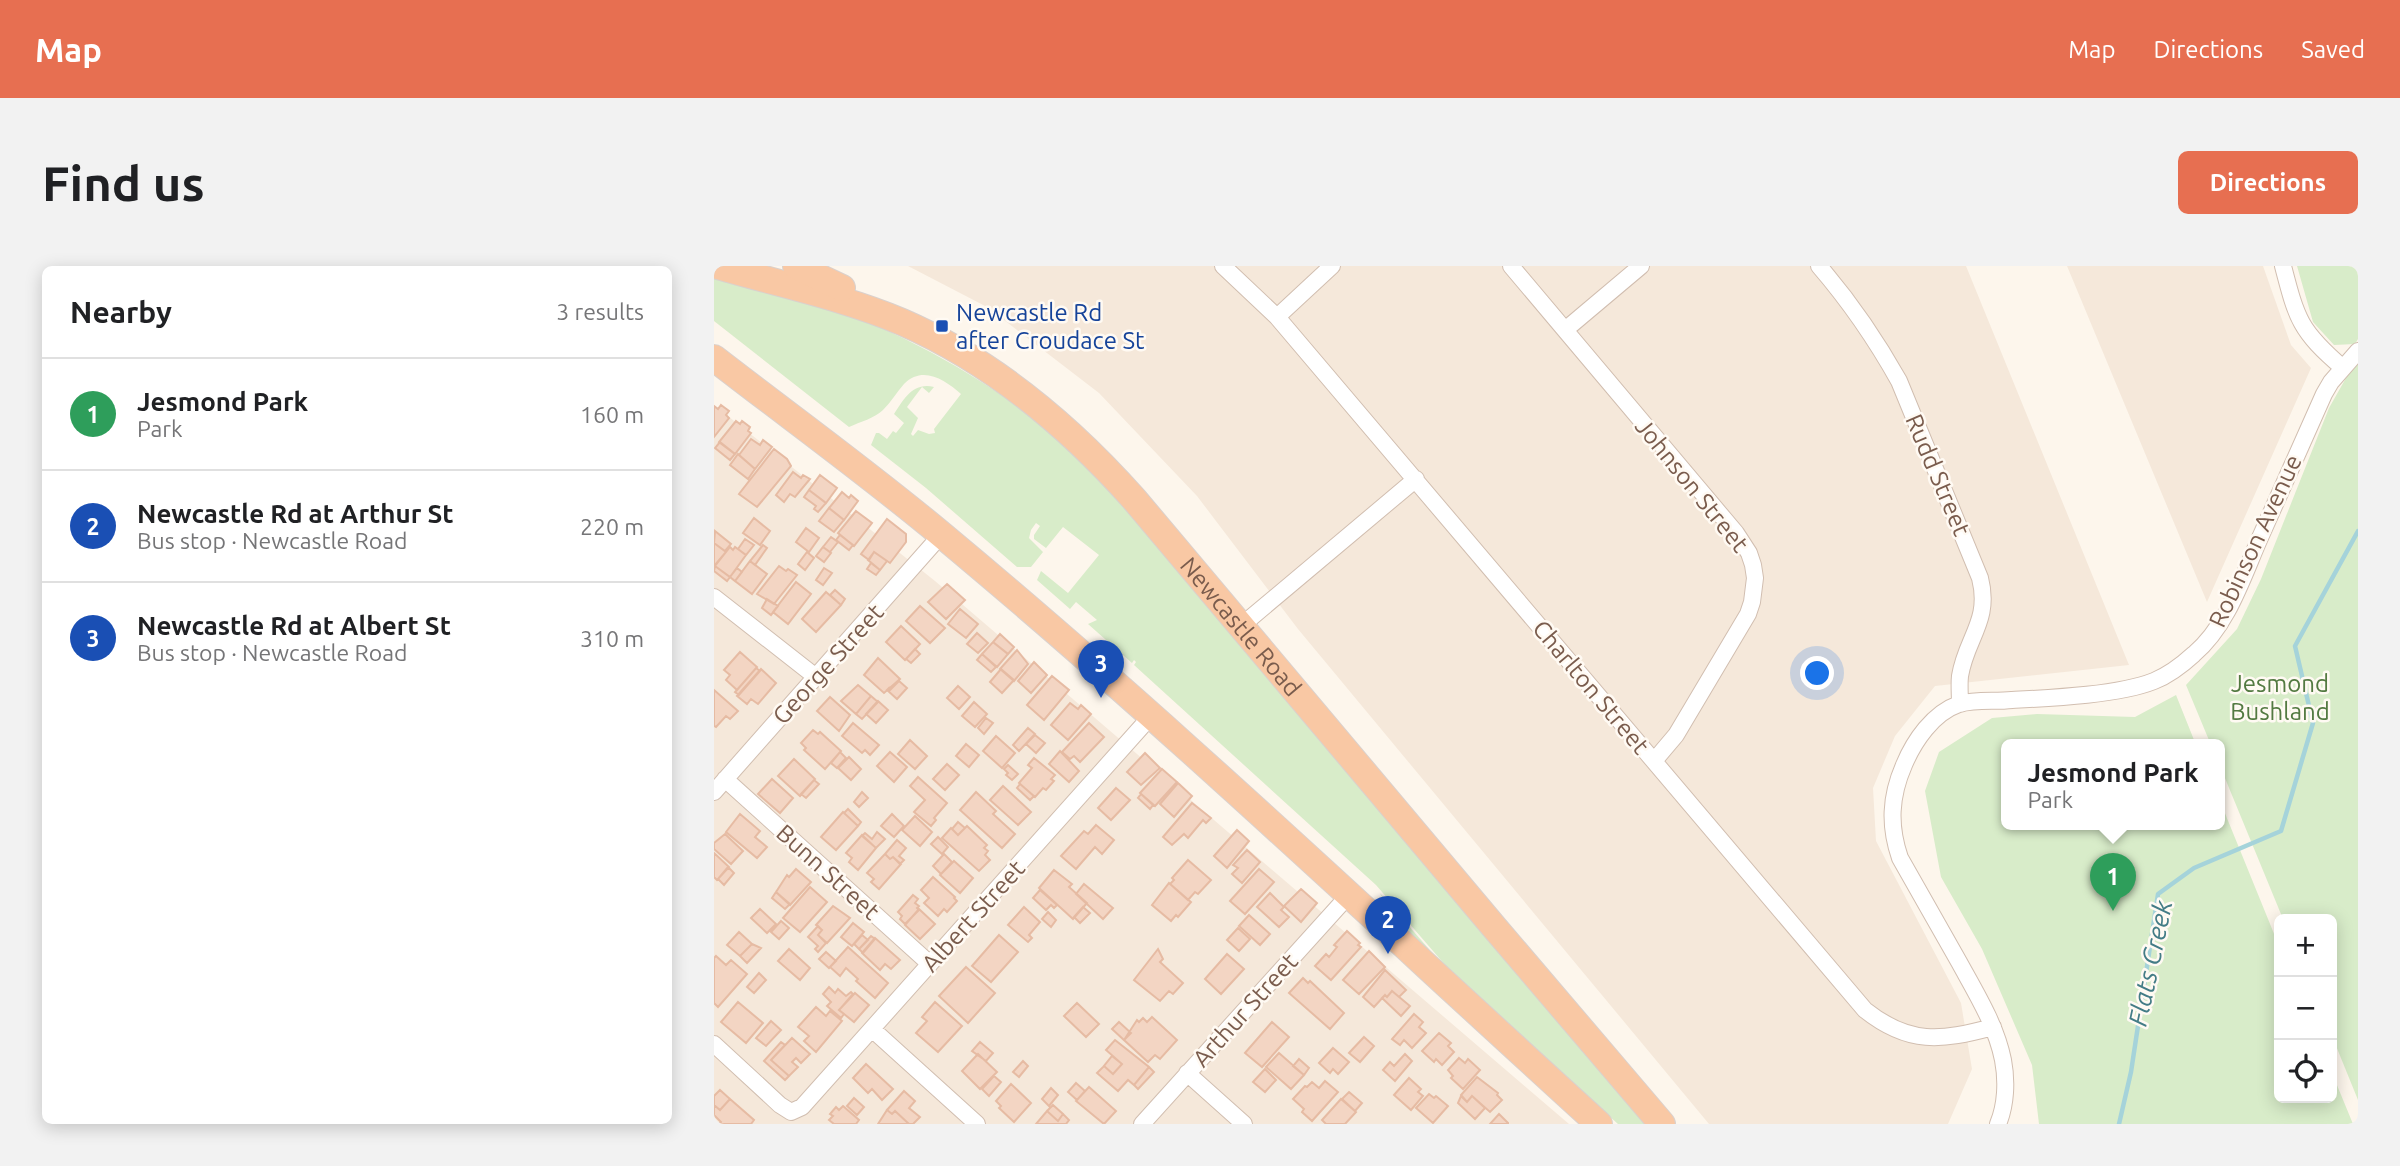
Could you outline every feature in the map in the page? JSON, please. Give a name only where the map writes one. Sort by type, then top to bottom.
[{"type":"highway","name":"Newcastle Road","points":[[718,266],[833,298],[900,321],[970,358],[1009,384],[1060,425],[1109,471],[1662,1124]]},
{"type":"highway","points":[[796,266],[900,321]]},
{"type":"highway","points":[[714,358],[941,535],[1152,715],[1599,1124]]},
{"type":"street","name":"Charlton Street","points":[[1223,266],[1277,317],[1851,995],[1878,1021],[1903,1033],[1931,1037],[1963,1035],[1993,1027]]},
{"type":"street","points":[[1277,317],[1332,266]]},
{"type":"street","name":"Johnson Street","points":[[1511,266],[1736,533],[1753,565],[1754,590],[1748,614],[1676,735],[1654,761]]},
{"type":"street","points":[[1565,330],[1641,266]]},
{"type":"street","name":"Rudd Street","points":[[1819,266],[1863,321],[1899,382],[1980,578],[1984,594],[1983,611],[1960,674],[1959,704]]},
{"type":"street","points":[[2283,266],[2293,306],[2304,329],[2319,347],[2343,368]]},
{"type":"street","name":"Robinson Avenue","points":[[1998,1124],[2005,1099],[2004,1061],[1993,1027],[1900,858],[1892,827],[1894,794],[1907,758],[1918,738],[1931,723],[1959,704],[2121,689],[2154,681],[2196,653],[2214,632],[2227,610],[2324,394],[2358,351]]},
{"type":"street","points":[[1241,626],[1416,479]]},
{"type":"street","name":"George Street","points":[[714,792],[941,535]]},
{"type":"street","points":[[714,597],[816,677]]},
{"type":"street","name":"Albert Street","points":[[714,1044],[780,1105],[792,1112],[802,1107],[1152,715]]},
{"type":"street","name":"Bunn Street","points":[[725,779],[930,964]]},
{"type":"street","name":"Arthur Street","points":[[1142,1124],[1348,896]]},
{"type":"street","points":[[872,1029],[977,1124]]},
{"type":"street","points":[[1187,1073],[1244,1124]]},
{"type":"shaded area","points":[[908,266],[1966,266],[2129,665],[1935,686],[1895,736],[1873,788],[1876,841],[1961,1003],[1972,1069],[1948,1124],[1709,1124],[1298,629],[1197,496],[1099,393],[987,307]]},
{"type":"shaded area","points":[[2067,266],[2263,266],[2291,345],[2311,368],[2207,602]]},
{"type":"shaded area","points":[[714,405],[935,581],[1569,1124],[714,1124]]},
{"type":"green space","points":[[2297,266],[2358,266],[2358,339],[2355,344],[2334,345],[2313,322]]},
{"type":"green space","points":[[714,277],[812,302],[876,325],[908,340],[1000,394],[1064,444],[1128,512],[1648,1124],[1618,1124],[1459,981],[1376,885],[1134,665],[1134,660],[1132,663],[1088,624],[1097,620],[1076,602],[1070,609],[1037,580],[1041,571],[1068,593],[1099,555],[1063,527],[1046,548],[1034,539],[1040,526],[1036,523],[1029,538],[1043,552],[1031,567],[1017,567],[926,488],[871,445],[876,433],[887,439],[904,423],[894,414],[915,389],[920,387],[927,386],[934,387],[929,393],[922,387],[907,407],[918,418],[911,434],[913,436],[918,430],[935,433],[934,429],[961,394],[934,377],[926,375],[911,378],[880,413],[849,427],[714,321]]},
{"type":"green space","name":"Jesmond Bushland","points":[[2358,362],[2358,1100],[2337,1048],[2337,914],[2281,914],[2225,778],[2225,739],[2208,739],[2186,685],[2237,629],[2261,579],[2329,408]]},
{"type":"green space","points":[[2176,695],[2194,739],[2001,739],[2001,830],[2225,830],[2225,813],[2274,934],[2274,1103],[2337,1103],[2337,1085],[2353,1124],[2039,1124],[2032,1065],[1982,949],[1941,877],[1925,791],[1939,752],[1992,718],[2037,714],[2135,717]]},
{"type":"green space","points":[[1380,893],[1442,964],[1394,922]]},
{"type":"building","points":[[721,405],[729,411],[726,415],[729,418],[714,437],[714,406],[718,409]]},
{"type":"building","points":[[736,421],[740,424],[742,421],[750,427],[748,431],[751,433],[735,454],[719,442]]},
{"type":"building","points":[[751,439],[760,445],[763,440],[772,447],[755,469],[739,455]]},
{"type":"building","points":[[720,442],[735,454],[730,460],[715,448]]},
{"type":"building","points":[[774,449],[787,459],[791,466],[757,507],[739,494]]},
{"type":"building","points":[[738,454],[755,469],[748,479],[730,465]]},
{"type":"building","points":[[793,472],[801,478],[803,475],[810,479],[795,497],[790,494],[784,502],[776,495]]},
{"type":"building","points":[[820,475],[837,488],[826,503],[809,490]]},
{"type":"building","points":[[809,490],[826,503],[818,512],[814,509],[816,506],[804,497]]},
{"type":"building","points":[[842,492],[858,501],[844,520],[829,508]]},
{"type":"building","points":[[829,508],[844,520],[834,532],[819,521]]},
{"type":"building","points":[[856,511],[872,523],[854,546],[838,533]]},
{"type":"building","points":[[754,518],[770,531],[760,545],[743,533]]},
{"type":"building","points":[[887,519],[906,534],[906,542],[890,563],[874,552],[869,560],[861,554]]},
{"type":"building","points":[[806,528],[819,538],[809,552],[796,542]]},
{"type":"building","points":[[715,531],[731,544],[725,551],[714,543]]},
{"type":"building","points":[[840,535],[853,545],[849,550],[836,540]]},
{"type":"building","points":[[831,537],[838,542],[830,552],[823,547]]},
{"type":"building","points":[[745,539],[754,545],[746,555],[738,549]]},
{"type":"building","points":[[714,543],[726,552],[714,566]]},
{"type":"building","points":[[763,545],[767,548],[755,565],[750,561]]},
{"type":"building","points":[[730,547],[733,550],[735,547],[746,555],[730,577],[715,566]]},
{"type":"building","points":[[823,547],[831,553],[824,562],[816,556]]},
{"type":"building","points":[[807,552],[814,558],[805,570],[798,564]]},
{"type":"building","points":[[874,552],[887,561],[880,570],[868,560]]},
{"type":"building","points":[[750,561],[767,574],[752,594],[735,581]]},
{"type":"building","points":[[871,563],[880,570],[876,575],[867,569]]},
{"type":"building","points":[[715,566],[730,577],[727,581],[714,571]]},
{"type":"building","points":[[779,566],[797,575],[774,604],[757,594]]},
{"type":"building","points":[[737,568],[742,572],[735,581],[730,577]]},
{"type":"building","points":[[824,568],[832,573],[823,585],[816,580]]},
{"type":"building","points":[[796,582],[811,594],[788,624],[773,612]]},
{"type":"building","points":[[947,584],[965,600],[946,619],[928,602]]},
{"type":"building","points":[[835,590],[845,599],[841,605],[830,595]]},
{"type":"building","points":[[826,592],[841,605],[816,632],[802,619]]},
{"type":"building","points":[[767,599],[778,606],[771,615],[762,608]]},
{"type":"building","points":[[920,606],[945,628],[930,643],[906,621]]},
{"type":"building","points":[[960,609],[978,624],[966,638],[948,624]]},
{"type":"building","points":[[901,626],[920,644],[905,660],[886,642]]},
{"type":"building","points":[[977,633],[988,643],[978,653],[967,644]]},
{"type":"building","points":[[1000,634],[1014,647],[1008,654],[993,642]]},
{"type":"building","points":[[993,642],[1008,654],[997,667],[982,654]]},
{"type":"building","points":[[915,649],[920,654],[911,663],[906,659]]},
{"type":"building","points":[[1017,650],[1028,664],[1014,681],[1000,669]]},
{"type":"building","points":[[740,652],[757,667],[737,690],[726,680],[730,675],[724,670]]},
{"type":"building","points":[[982,654],[996,667],[991,672],[977,660]]},
{"type":"building","points":[[878,658],[900,679],[884,693],[864,675]]},
{"type":"building","points":[[1034,662],[1047,675],[1031,693],[1018,681]]},
{"type":"building","points":[[756,668],[760,671],[739,695],[735,692]]},
{"type":"building","points":[[761,669],[776,683],[758,704],[751,699],[747,704],[737,696]]},
{"type":"building","points":[[1001,669],[1014,680],[1002,693],[990,682]]},
{"type":"building","points":[[1052,676],[1069,690],[1044,720],[1027,705]]},
{"type":"building","points":[[899,681],[907,688],[897,699],[887,690]]},
{"type":"building","points":[[858,685],[871,696],[856,714],[841,701]]},
{"type":"building","points":[[958,686],[970,697],[959,709],[947,698]]},
{"type":"building","points":[[714,690],[738,711],[730,719],[726,716],[716,727],[714,726]]},
{"type":"building","points":[[871,696],[878,702],[862,719],[856,714]]},
{"type":"building","points":[[830,697],[850,715],[839,731],[817,711]]},
{"type":"building","points":[[878,701],[888,710],[876,723],[866,714]]},
{"type":"building","points":[[974,702],[987,714],[975,727],[962,716]]},
{"type":"building","points":[[1070,703],[1078,709],[1081,705],[1091,714],[1068,740],[1051,725]]},
{"type":"building","points":[[986,718],[993,723],[984,734],[978,728]]},
{"type":"building","points":[[853,723],[879,745],[870,755],[865,750],[862,753],[842,736]]},
{"type":"building","points":[[1089,723],[1104,737],[1080,762],[1074,756],[1070,759],[1062,752]]},
{"type":"building","points":[[1028,728],[1035,734],[1019,751],[1013,745]]},
{"type":"building","points":[[813,730],[818,734],[820,732],[841,751],[825,769],[804,750],[806,748],[801,743]]},
{"type":"building","points":[[1035,735],[1045,743],[1036,753],[1026,744]]},
{"type":"building","points":[[996,736],[1015,753],[1002,768],[983,751]]},
{"type":"building","points":[[910,740],[927,756],[915,769],[898,754]]},
{"type":"building","points":[[966,744],[979,755],[969,767],[956,756]]},
{"type":"building","points":[[1060,751],[1079,771],[1069,782],[1049,764]]},
{"type":"building","points":[[840,752],[846,758],[837,768],[831,763]]},
{"type":"building","points":[[890,752],[907,767],[894,782],[877,766]]},
{"type":"building","points":[[1145,753],[1160,768],[1141,785],[1127,772]]},
{"type":"building","points":[[849,757],[861,769],[851,780],[838,768]]},
{"type":"building","points":[[1034,758],[1055,775],[1051,779],[1054,781],[1046,790],[1043,788],[1035,797],[1019,783],[1032,768],[1028,765]]},
{"type":"building","points":[[794,759],[815,779],[800,796],[778,776]]},
{"type":"building","points":[[947,764],[959,775],[945,790],[933,779]]},
{"type":"building","points":[[1008,765],[1018,774],[1012,780],[1004,769]]},
{"type":"building","points":[[1162,769],[1177,782],[1155,806],[1140,793]]},
{"type":"building","points":[[918,777],[947,803],[934,818],[936,820],[931,826],[914,812],[925,800],[910,786]]},
{"type":"building","points":[[772,779],[793,798],[780,813],[758,794]]},
{"type":"building","points":[[814,780],[819,784],[806,798],[801,794]]},
{"type":"building","points":[[1178,783],[1192,796],[1174,817],[1160,804]]},
{"type":"building","points":[[1020,784],[1034,796],[1030,800],[1017,788]]},
{"type":"building","points":[[1003,786],[1031,812],[1018,825],[990,800]]},
{"type":"building","points":[[1116,788],[1130,800],[1111,820],[1098,808]]},
{"type":"building","points":[[862,792],[868,798],[859,807],[854,802]]},
{"type":"building","points":[[976,792],[996,811],[993,814],[1015,834],[1002,848],[960,810]]},
{"type":"building","points":[[1141,794],[1153,805],[1150,809],[1138,798]]},
{"type":"building","points":[[1192,803],[1211,818],[1206,823],[1203,820],[1188,838],[1184,834],[1172,845],[1163,837]]},
{"type":"building","points":[[848,809],[861,822],[858,826],[844,813]]},
{"type":"building","points":[[843,812],[858,826],[836,850],[821,837]]},
{"type":"building","points":[[740,814],[760,831],[755,837],[767,847],[757,858],[726,832]]},
{"type":"building","points":[[892,814],[904,826],[894,837],[881,826]]},
{"type":"building","points":[[915,816],[932,832],[920,846],[902,830]]},
{"type":"building","points":[[958,822],[965,828],[958,835],[952,829]]},
{"type":"building","points":[[1096,825],[1114,840],[1102,854],[1095,847],[1076,869],[1061,856],[1084,831],[1088,834]]},
{"type":"building","points":[[967,826],[987,845],[984,848],[988,851],[985,855],[990,860],[979,871],[942,838],[951,828],[958,835]]},
{"type":"building","points":[[1237,830],[1249,841],[1227,868],[1214,856]]},
{"type":"building","points":[[877,832],[885,839],[876,848],[862,836],[865,833],[872,839]]},
{"type":"building","points":[[725,834],[743,851],[731,864],[714,849],[714,843]]},
{"type":"building","points":[[862,835],[876,848],[858,870],[849,862],[852,858],[846,853]]},
{"type":"building","points":[[938,837],[948,847],[942,854],[931,844]]},
{"type":"building","points":[[897,840],[906,848],[899,856],[904,860],[900,864],[885,854]]},
{"type":"building","points":[[1247,850],[1260,862],[1242,883],[1232,874],[1238,868],[1233,865]]},
{"type":"building","points":[[714,853],[729,867],[717,880],[714,877]]},
{"type":"building","points":[[885,854],[901,864],[879,889],[871,882],[874,879],[867,873]]},
{"type":"building","points":[[944,854],[952,862],[941,874],[933,866]]},
{"type":"building","points":[[1188,860],[1211,880],[1188,900],[1170,884]]},
{"type":"building","points":[[954,861],[973,878],[960,893],[940,875]]},
{"type":"building","points":[[728,867],[734,873],[724,885],[718,879]]},
{"type":"building","points":[[796,869],[811,882],[790,905],[776,892],[787,875],[789,877]]},
{"type":"building","points":[[1259,869],[1274,882],[1245,914],[1230,901]]},
{"type":"building","points":[[1054,870],[1072,884],[1069,887],[1087,903],[1073,919],[1039,888]]},
{"type":"building","points":[[933,877],[957,901],[947,912],[944,909],[938,916],[924,903],[929,898],[921,890]]},
{"type":"building","points":[[1169,883],[1191,902],[1171,921],[1152,905]]},
{"type":"building","points":[[1084,884],[1113,908],[1103,919],[1076,894]]},
{"type":"building","points":[[810,887],[827,902],[800,932],[783,918]]},
{"type":"building","points":[[1301,889],[1317,903],[1301,922],[1284,906]]},
{"type":"building","points":[[1040,890],[1057,905],[1054,908],[1051,905],[1046,910],[1033,898]]},
{"type":"building","points":[[776,892],[790,904],[785,909],[772,898]]},
{"type":"building","points":[[1270,893],[1284,907],[1281,910],[1289,917],[1279,927],[1257,907]]},
{"type":"building","points":[[913,895],[918,899],[915,903],[919,910],[905,924],[898,912]]},
{"type":"building","points":[[833,906],[850,918],[827,943],[818,935],[822,930],[816,925]]},
{"type":"building","points":[[1024,907],[1040,922],[1029,935],[1032,938],[1028,942],[1008,925]]},
{"type":"building","points":[[1083,907],[1090,913],[1080,923],[1074,917]]},
{"type":"building","points":[[760,909],[776,924],[767,933],[751,918]]},
{"type":"building","points":[[919,909],[935,924],[920,939],[905,925]]},
{"type":"building","points":[[1048,912],[1056,920],[1051,927],[1042,919]]},
{"type":"building","points":[[1249,915],[1270,934],[1260,945],[1239,926]]},
{"type":"building","points":[[781,921],[789,928],[779,939],[771,932]]},
{"type":"building","points":[[853,923],[864,932],[852,946],[841,937]]},
{"type":"building","points":[[818,926],[822,930],[818,935],[826,943],[818,952],[815,949],[818,946],[808,937]]},
{"type":"building","points":[[1238,928],[1250,939],[1239,951],[1227,940]]},
{"type":"building","points":[[1347,931],[1361,947],[1331,980],[1315,966],[1326,954],[1329,957],[1337,947],[1334,945]]},
{"type":"building","points":[[739,932],[752,944],[740,956],[727,945]]},
{"type":"building","points":[[862,935],[868,940],[859,949],[854,944]]},
{"type":"building","points":[[999,935],[1018,952],[991,982],[972,966]]},
{"type":"building","points":[[871,936],[875,939],[863,953],[859,949]]},
{"type":"building","points":[[875,938],[900,960],[891,969],[885,964],[880,970],[862,953]]},
{"type":"building","points":[[752,944],[761,948],[747,963],[740,956]]},
{"type":"building","points":[[848,947],[888,983],[875,998],[846,968],[840,976],[830,967]]},
{"type":"building","points":[[789,949],[810,968],[800,980],[778,961]]},
{"type":"building","points":[[1158,949],[1163,959],[1160,962],[1183,983],[1173,994],[1169,991],[1160,1001],[1134,980]]},
{"type":"building","points":[[1369,951],[1385,967],[1359,994],[1343,980]]},
{"type":"building","points":[[826,952],[836,961],[829,968],[819,959]]},
{"type":"building","points":[[1227,954],[1244,969],[1221,994],[1205,979]]},
{"type":"building","points":[[716,956],[726,965],[731,960],[747,974],[718,1007],[714,1003]]},
{"type":"building","points":[[966,967],[995,993],[968,1023],[939,996]]},
{"type":"building","points":[[1385,970],[1406,990],[1399,997],[1392,991],[1374,1007],[1363,997]]},
{"type":"building","points":[[759,973],[766,980],[754,993],[747,987]]},
{"type":"building","points":[[1303,978],[1308,983],[1310,981],[1344,1013],[1330,1029],[1289,993]]},
{"type":"building","points":[[829,987],[835,993],[838,989],[846,996],[851,992],[853,994],[839,1010],[844,1014],[841,1018],[827,1006],[831,1002],[823,994]]},
{"type":"building","points":[[1392,991],[1410,1006],[1401,1016],[1382,998]]},
{"type":"building","points":[[855,993],[869,1005],[854,1022],[839,1010]]},
{"type":"building","points":[[738,1002],[763,1023],[746,1043],[721,1022]]},
{"type":"building","points":[[935,1002],[962,1026],[938,1052],[916,1033],[927,1021],[922,1017]]},
{"type":"building","points":[[1077,1003],[1099,1024],[1086,1037],[1064,1016]]},
{"type":"building","points":[[816,1007],[826,1016],[830,1011],[842,1021],[816,1052],[804,1041],[809,1036],[798,1027]]},
{"type":"building","points":[[1414,1014],[1423,1022],[1419,1027],[1426,1033],[1412,1048],[1404,1040],[1400,1045],[1392,1039]]},
{"type":"building","points":[[1152,1017],[1177,1040],[1160,1059],[1155,1055],[1148,1062],[1124,1040],[1137,1020],[1139,1022],[1143,1018],[1147,1022]]},
{"type":"building","points":[[771,1021],[781,1030],[766,1046],[756,1038]]},
{"type":"building","points":[[1119,1022],[1131,1033],[1124,1040],[1112,1029]]},
{"type":"building","points":[[1272,1022],[1289,1037],[1262,1067],[1245,1053]]},
{"type":"building","points":[[1439,1033],[1451,1043],[1448,1046],[1454,1052],[1442,1065],[1436,1059],[1434,1062],[1422,1051]]},
{"type":"building","points":[[1364,1037],[1374,1046],[1360,1062],[1349,1053]]},
{"type":"building","points":[[792,1038],[810,1054],[801,1063],[796,1058],[792,1062],[798,1067],[789,1076],[771,1060]]},
{"type":"building","points":[[1115,1040],[1149,1067],[1134,1085],[1128,1080],[1118,1091],[1097,1073],[1104,1066],[1113,1074],[1122,1064],[1106,1050]]},
{"type":"building","points":[[781,1042],[785,1045],[771,1060],[789,1076],[785,1080],[764,1061]]},
{"type":"building","points":[[980,1042],[993,1053],[986,1061],[972,1051]]},
{"type":"building","points":[[1333,1048],[1349,1062],[1338,1074],[1333,1069],[1330,1073],[1319,1063]]},
{"type":"building","points":[[1279,1053],[1304,1075],[1291,1089],[1266,1067]]},
{"type":"building","points":[[978,1054],[997,1072],[980,1089],[962,1071]]},
{"type":"building","points":[[1405,1054],[1412,1061],[1395,1081],[1383,1070],[1390,1062],[1394,1066]]},
{"type":"building","points":[[1112,1056],[1122,1064],[1113,1074],[1104,1066]]},
{"type":"building","points":[[1459,1058],[1465,1063],[1468,1059],[1480,1070],[1463,1089],[1451,1078],[1453,1076],[1448,1070]]},
{"type":"building","points":[[1299,1059],[1309,1068],[1304,1075],[1293,1066]]},
{"type":"building","points":[[1023,1061],[1028,1066],[1019,1077],[1013,1072]]},
{"type":"building","points":[[866,1064],[893,1089],[882,1100],[872,1089],[868,1093],[853,1078]]},
{"type":"building","points":[[1149,1067],[1154,1072],[1138,1089],[1134,1085]]},
{"type":"building","points":[[1265,1069],[1276,1080],[1265,1092],[1253,1082]]},
{"type":"building","points":[[994,1076],[1001,1082],[989,1096],[982,1089]]},
{"type":"building","points":[[1477,1077],[1498,1093],[1502,1100],[1490,1112],[1472,1096],[1467,1102],[1461,1095]]},
{"type":"building","points":[[1409,1078],[1421,1089],[1418,1092],[1423,1096],[1411,1110],[1394,1095]]},
{"type":"building","points":[[1325,1081],[1338,1092],[1312,1121],[1293,1099],[1312,1082],[1319,1088]]},
{"type":"building","points":[[1076,1083],[1085,1091],[1077,1100],[1068,1092]]},
{"type":"building","points":[[1011,1084],[1031,1103],[1014,1122],[999,1108],[1001,1106],[996,1101]]},
{"type":"building","points":[[1089,1087],[1116,1111],[1104,1124],[1076,1101]]},
{"type":"building","points":[[1051,1088],[1058,1095],[1049,1106],[1042,1099]]},
{"type":"building","points":[[720,1090],[730,1099],[720,1110],[714,1105],[714,1096]]},
{"type":"building","points":[[904,1091],[915,1101],[909,1108],[920,1117],[913,1124],[909,1124],[895,1111],[892,1114],[887,1110]]},
{"type":"building","points":[[1349,1092],[1362,1103],[1355,1111],[1342,1099]]},
{"type":"building","points":[[1429,1094],[1448,1106],[1433,1123],[1416,1108]]},
{"type":"building","points":[[1461,1096],[1467,1102],[1472,1096],[1485,1108],[1475,1119],[1458,1103]]},
{"type":"building","points":[[854,1098],[864,1107],[857,1115],[847,1106]]},
{"type":"building","points":[[730,1099],[754,1120],[751,1124],[719,1124],[721,1122],[714,1115],[714,1105],[720,1110]]},
{"type":"building","points":[[1341,1099],[1356,1112],[1345,1124],[1326,1124],[1322,1120]]},
{"type":"building","points":[[1053,1105],[1063,1114],[1058,1121],[1047,1111]]},
{"type":"building","points":[[843,1106],[859,1120],[856,1124],[834,1124],[829,1120],[836,1107],[839,1110]]},
{"type":"building","points":[[887,1110],[892,1114],[895,1111],[909,1124],[878,1124]]},
{"type":"building","points":[[1047,1111],[1058,1121],[1063,1114],[1069,1120],[1066,1124],[1036,1124]]},
{"type":"building","points":[[1499,1114],[1508,1124],[1490,1124]]},
{"type":"waterway","name":"Flats Creek","points":[[2119,1124],[2131,1072],[2158,894],[2194,868],[2281,831],[2313,723],[2295,646],[2358,531]]},
{"type":"place","name":"Newcastle Rd after Croudace St","points":[[942,326]]},
{"type":"place","name":"Newcastle Rd at Albert St","points":[[1101,698]]},
{"type":"place","name":"Jesmond Park","points":[[2113,911]]},
{"type":"place","name":"Newcastle Rd at Arthur St","points":[[1388,954]]}]
